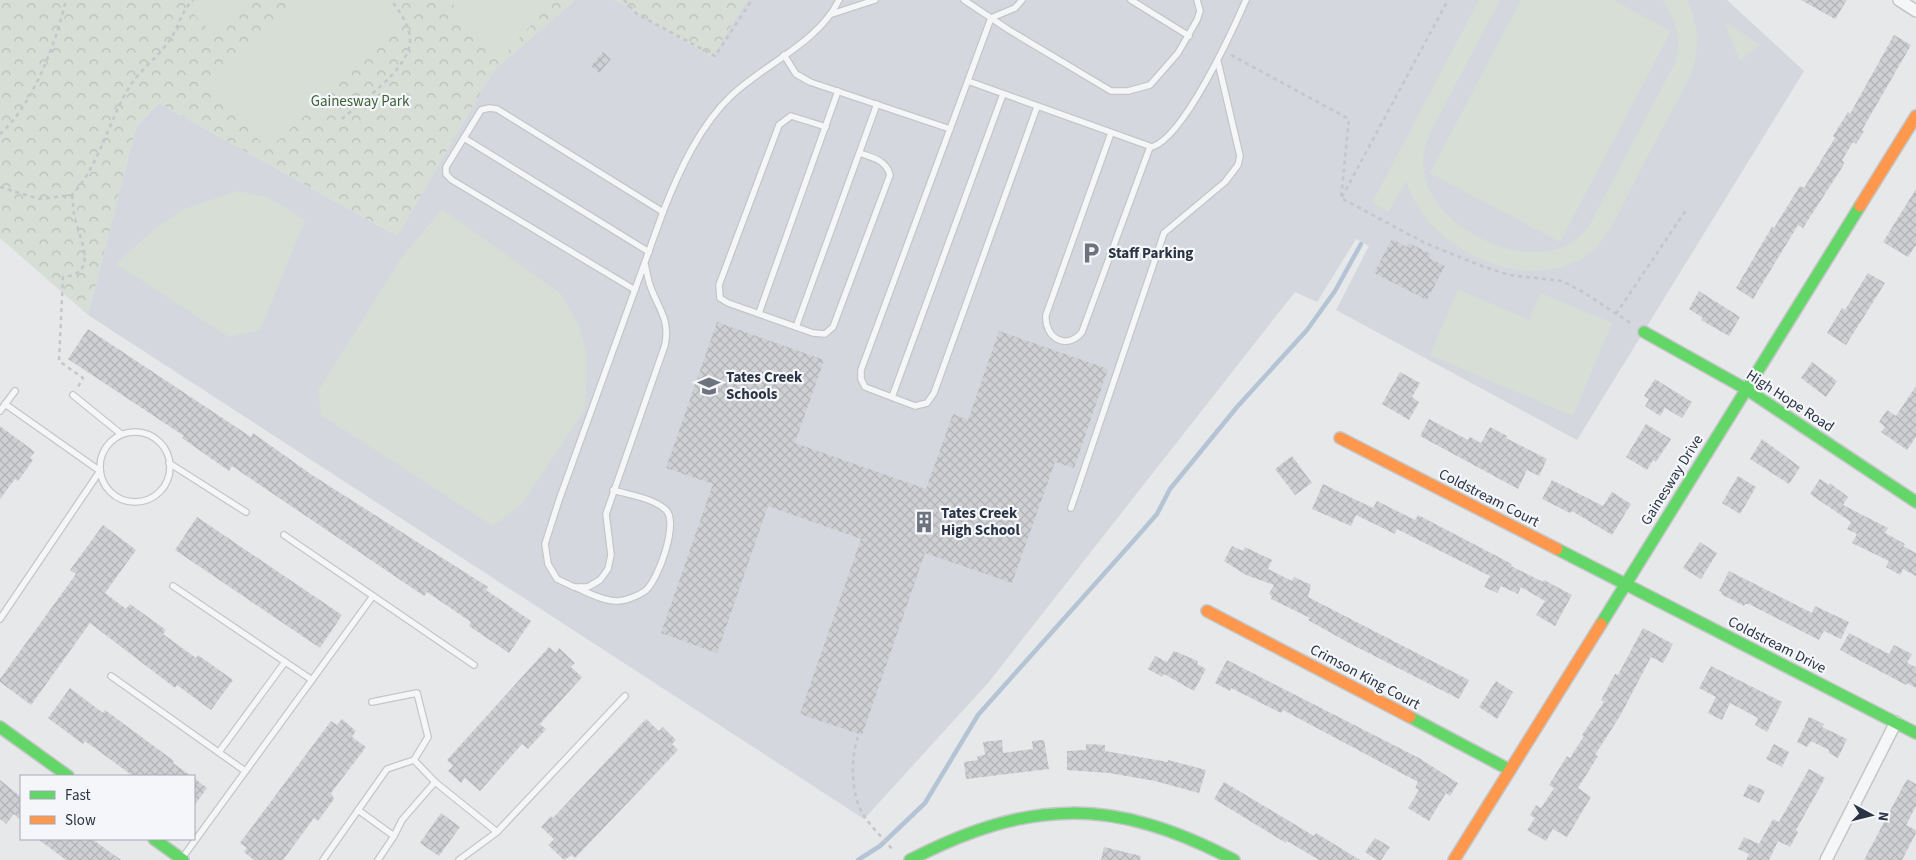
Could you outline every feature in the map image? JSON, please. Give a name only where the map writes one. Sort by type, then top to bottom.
[{"type":"street","points":[[1899,0],[1916,11]]},
{"type":"street","name":"Gainesway Drive","points":[[1454,860],[1916,116]]},
{"type":"street","name":"High Hope Road","points":[[1644,332],[1746,389],[1916,502]]},
{"type":"street","name":"Coldstream Court","points":[[1340,438],[1624,585]]},
{"type":"street","name":"Coldstream Drive","points":[[1624,585],[1916,733]]},
{"type":"street","name":"Crimson King Court","points":[[1207,611],[1510,770]]},
{"type":"street","points":[[1826,860],[1896,722]]},
{"type":"street","points":[[0,726],[67,775]]},
{"type":"street","points":[[910,860],[936,844],[984,825],[1033,814],[1065,812],[1098,813],[1160,825],[1210,845],[1234,860]]},
{"type":"street","points":[[155,840],[182,859]]},
{"type":"lane","points":[[832,14],[839,0]]},
{"type":"lane","points":[[613,490],[648,500],[665,510],[670,516],[670,536],[655,578],[646,590],[634,597],[618,601],[596,596],[558,579],[548,564],[545,544],[676,178],[696,141],[730,96],[759,71],[784,55],[832,14],[875,0]]},
{"type":"lane","points":[[956,0],[965,1],[1111,91],[1128,91],[1150,85],[1164,70],[1189,36],[1200,11],[1197,0]]},
{"type":"lane","points":[[1022,0],[1015,8],[991,18],[861,370],[861,379],[865,388],[915,406],[927,403],[934,393],[1037,107]]},
{"type":"lane","points":[[1131,0],[1189,36]]},
{"type":"lane","points":[[968,81],[1150,147],[1161,144],[1171,133],[1218,62],[1246,0]]},
{"type":"lane","points":[[784,55],[796,74],[810,82],[950,129]]},
{"type":"lane","points":[[1071,508],[1164,233],[1226,182],[1238,165],[1240,156],[1218,62]]},
{"type":"lane","points":[[759,314],[838,91]]},
{"type":"lane","points":[[892,397],[1003,94]]},
{"type":"lane","points":[[796,327],[877,104]]},
{"type":"lane","points":[[635,290],[452,180],[446,174],[446,167],[481,110],[497,109],[663,212]]},
{"type":"lane","points":[[826,126],[792,116],[779,125],[719,286],[720,298],[813,333],[825,334],[833,327],[890,175],[888,166],[860,153]]},
{"type":"lane","points":[[1111,134],[1046,315],[1045,325],[1050,335],[1058,339],[1067,341],[1077,338],[1082,332],[1150,147]]},
{"type":"lane","points":[[464,138],[649,252]]},
{"type":"lane","points":[[574,587],[588,587],[600,580],[608,569],[611,555],[606,528],[606,514],[665,345],[668,331],[664,315],[650,287],[645,264]]},
{"type":"lane","points":[[0,412],[15,391]]},
{"type":"lane","points":[[74,395],[121,434]]},
{"type":"lane","points":[[5,404],[100,471]]},
{"type":"lane","points":[[132,432],[152,436],[167,452],[169,475],[164,486],[156,495],[145,500],[133,502],[116,496],[103,483],[100,460],[104,449],[111,440],[121,434],[132,432]]},
{"type":"lane","points":[[169,463],[246,512]]},
{"type":"lane","points":[[0,619],[100,471]]},
{"type":"lane","points":[[284,535],[474,665]]},
{"type":"lane","points":[[173,586],[312,680]]},
{"type":"lane","points":[[182,859],[374,596]]},
{"type":"lane","points":[[219,752],[285,662]]},
{"type":"lane","points":[[111,676],[245,772]]},
{"type":"lane","points":[[323,860],[387,769],[414,760],[428,737],[417,693],[372,702]]},
{"type":"lane","points":[[459,860],[497,832],[625,696]]},
{"type":"lane","points":[[414,760],[435,782],[497,832]]},
{"type":"lane","points":[[378,860],[402,820],[435,782]]},
{"type":"lane","points":[[358,810],[394,836]]},
{"type":"path","points":[[0,134],[18,115],[48,56],[66,0]]},
{"type":"path","points":[[74,395],[83,378],[59,361],[64,277],[74,276],[79,272],[85,252],[74,215],[72,194],[94,163],[130,85],[160,53],[174,33],[185,8],[193,0]]},
{"type":"path","points":[[342,120],[399,67],[408,54],[410,41],[407,25],[391,0]]},
{"type":"path","points":[[624,0],[637,14],[715,56],[752,0]]},
{"type":"path","points":[[1341,198],[1448,0]]},
{"type":"path","points":[[1218,62],[1231,55],[1349,119],[1341,198]]},
{"type":"path","points":[[0,187],[39,199],[72,194]]},
{"type":"path","points":[[1341,198],[1423,242],[1479,265],[1509,275],[1562,281],[1584,292],[1644,332]]},
{"type":"path","points":[[1616,314],[1686,210]]},
{"type":"path","points":[[858,737],[854,762],[858,803],[864,816],[891,848]]},
{"type":"shaded area","name":"Tates Creek Schools","points":[[575,0],[615,0],[712,57],[747,0],[1727,0],[1804,71],[1577,440],[1336,310],[1369,246],[1356,239],[1317,302],[1295,292],[988,683],[864,819],[88,315],[136,127],[159,103],[397,236],[494,70]]},
{"type":"green space","name":"Gainesway Park","points":[[0,0],[575,0],[494,70],[397,236],[159,103],[136,127],[88,315],[0,238]]},
{"type":"green space","points":[[199,0],[251,0],[214,35],[189,9]]},
{"type":"green space","points":[[297,0],[387,0],[406,21],[268,150],[207,84]]},
{"type":"green space","points":[[451,0],[554,0],[502,57],[463,24]]},
{"type":"green space","points":[[615,0],[747,0],[712,57]]},
{"type":"green space","points":[[1479,0],[1500,0],[1430,133],[1424,155],[1425,178],[1432,196],[1445,212],[1462,227],[1502,247],[1523,252],[1544,252],[1563,247],[1574,241],[1589,226],[1676,61],[1678,37],[1671,14],[1662,0],[1687,0],[1694,18],[1697,45],[1691,74],[1616,218],[1599,244],[1587,255],[1574,263],[1559,268],[1528,271],[1513,269],[1483,260],[1457,247],[1435,229],[1426,218],[1418,207],[1406,181],[1388,212],[1372,203]]},
{"type":"green space","points":[[1521,0],[1613,0],[1671,31],[1560,242],[1430,173]]},
{"type":"green space","points":[[1727,23],[1760,45],[1740,61],[1725,25]]},
{"type":"green space","points":[[237,191],[268,197],[305,220],[260,330],[229,337],[116,264],[154,229],[184,209]]},
{"type":"green space","points":[[442,209],[561,294],[580,328],[587,358],[585,409],[521,505],[493,526],[321,415],[318,391],[402,257]]},
{"type":"green space","points":[[1458,289],[1529,320],[1541,293],[1612,323],[1573,416],[1430,355]]},
{"type":"building","points":[[1801,0],[1847,0],[1835,19]]},
{"type":"building","points":[[1894,35],[1911,45],[1862,130],[1864,131],[1856,144],[1853,142],[1842,160],[1844,162],[1843,166],[1803,228],[1798,225],[1753,299],[1736,288],[1772,227],[1774,228],[1800,186],[1804,188],[1835,138],[1833,136],[1848,112],[1850,114]]},
{"type":"building","points":[[603,52],[611,59],[599,73],[591,66]]},
{"type":"building","points":[[1916,189],[1916,245],[1908,257],[1883,242]]},
{"type":"building","points":[[1392,239],[1407,247],[1409,243],[1431,254],[1429,258],[1445,266],[1427,300],[1374,273]]},
{"type":"building","points":[[1868,273],[1885,283],[1846,345],[1827,333],[1842,308],[1845,310]]},
{"type":"building","points":[[1699,291],[1740,317],[1729,336],[1701,320],[1703,318],[1689,309]]},
{"type":"building","name":"Tates Creek High School","points":[[717,322],[824,360],[795,443],[926,489],[953,414],[968,420],[999,331],[1108,369],[1074,468],[1055,462],[1012,583],[925,553],[862,735],[800,714],[861,539],[768,506],[717,653],[661,633],[713,484],[666,468]]},
{"type":"building","points":[[88,329],[251,437],[253,433],[312,475],[488,587],[486,590],[531,621],[509,653],[469,626],[471,622],[427,592],[424,596],[232,466],[229,471],[182,438],[184,436],[68,359]]},
{"type":"building","points":[[1812,362],[1837,381],[1826,397],[1801,378]]},
{"type":"building","points":[[1400,372],[1420,383],[1412,397],[1419,402],[1409,420],[1382,404]]},
{"type":"building","points":[[1655,379],[1692,402],[1682,418],[1665,408],[1660,416],[1645,406],[1649,399],[1644,396]]},
{"type":"building","points":[[1916,386],[1916,437],[1907,450],[1881,432],[1885,427],[1879,422],[1887,410],[1896,416]]},
{"type":"building","points":[[1429,419],[1468,440],[1470,437],[1481,443],[1490,427],[1507,436],[1506,438],[1547,459],[1539,476],[1527,470],[1518,489],[1420,436]]},
{"type":"building","points":[[1646,424],[1671,439],[1656,462],[1653,460],[1647,470],[1626,457]]},
{"type":"building","points":[[0,426],[35,452],[30,458],[33,460],[18,481],[15,479],[0,499]]},
{"type":"building","points":[[1762,439],[1800,467],[1789,484],[1750,459]]},
{"type":"building","points":[[1292,456],[1312,483],[1295,495],[1275,469]]},
{"type":"building","points":[[1738,476],[1756,487],[1740,514],[1722,503]]},
{"type":"building","points":[[1820,479],[1829,485],[1830,483],[1848,497],[1843,505],[1888,528],[1885,533],[1905,544],[1903,546],[1916,553],[1916,576],[1903,569],[1900,575],[1886,567],[1889,561],[1852,543],[1857,534],[1847,529],[1851,522],[1810,494]]},
{"type":"building","points":[[1552,480],[1603,506],[1612,492],[1631,504],[1612,535],[1572,511],[1570,513],[1542,499]]},
{"type":"building","points":[[1323,484],[1373,508],[1377,501],[1415,520],[1418,515],[1512,564],[1511,566],[1543,582],[1544,580],[1572,595],[1555,626],[1536,615],[1545,601],[1521,587],[1518,594],[1501,586],[1497,593],[1484,587],[1490,576],[1397,529],[1395,534],[1356,515],[1351,526],[1312,509]]},
{"type":"building","points":[[197,517],[342,615],[320,648],[175,550]]},
{"type":"building","points":[[103,525],[136,550],[105,593],[126,609],[130,604],[166,630],[163,634],[196,658],[198,655],[233,680],[211,710],[177,685],[175,688],[90,623],[31,705],[0,682],[0,679],[76,574],[70,570]]},
{"type":"building","points":[[1700,542],[1717,553],[1701,579],[1683,568]]},
{"type":"building","points":[[1232,546],[1243,551],[1245,547],[1272,560],[1268,569],[1292,581],[1294,577],[1311,585],[1308,597],[1469,680],[1459,699],[1347,642],[1308,620],[1310,618],[1271,599],[1272,596],[1269,594],[1274,585],[1246,575],[1224,561]]},
{"type":"building","points":[[1729,571],[1812,613],[1815,606],[1849,622],[1841,639],[1824,631],[1819,640],[1749,604],[1744,606],[1721,594],[1722,592],[1719,591]]},
{"type":"building","points":[[1643,628],[1673,644],[1663,663],[1651,657],[1620,716],[1595,755],[1598,756],[1578,788],[1591,797],[1567,837],[1553,829],[1546,841],[1527,830],[1535,818],[1530,815],[1536,805],[1541,808],[1554,788],[1549,785],[1567,756],[1570,758],[1584,736],[1582,735],[1604,702],[1601,700],[1615,674],[1618,675]]},
{"type":"building","points":[[1849,633],[1889,654],[1894,645],[1912,654],[1907,663],[1916,667],[1916,688],[1907,683],[1906,685],[1840,650]]},
{"type":"building","points":[[549,647],[556,653],[559,648],[575,663],[571,667],[582,677],[540,724],[546,729],[528,749],[522,744],[480,791],[465,778],[461,783],[448,771],[453,766],[447,760]]},
{"type":"building","points":[[1174,651],[1198,661],[1197,664],[1206,669],[1194,691],[1164,674],[1162,677],[1148,669],[1155,656],[1167,662]]},
{"type":"building","points":[[1227,660],[1419,758],[1458,783],[1450,796],[1446,793],[1429,821],[1408,808],[1419,790],[1415,788],[1418,782],[1283,710],[1281,713],[1231,688],[1230,691],[1215,683]]},
{"type":"building","points":[[1711,666],[1782,702],[1767,732],[1755,725],[1758,718],[1730,703],[1722,720],[1708,713],[1716,697],[1699,688]]},
{"type":"building","points":[[1496,681],[1513,692],[1497,719],[1479,707]]},
{"type":"building","points":[[70,688],[103,713],[105,710],[174,761],[173,763],[190,775],[132,775],[85,741],[83,744],[48,718]]},
{"type":"building","points":[[1809,717],[1824,724],[1822,727],[1847,739],[1838,758],[1829,753],[1829,750],[1811,741],[1807,747],[1797,742]]},
{"type":"building","points":[[342,719],[356,731],[352,737],[366,747],[331,793],[334,799],[318,821],[314,818],[283,860],[254,860],[244,852],[247,848],[240,843],[331,721],[337,725]]},
{"type":"building","points":[[646,719],[659,731],[663,727],[676,740],[672,744],[678,750],[575,858],[572,855],[564,860],[548,845],[554,839],[541,827],[551,816],[553,818]]},
{"type":"building","points":[[1002,740],[1003,753],[1033,749],[1032,741],[1044,740],[1049,769],[966,779],[964,762],[978,760],[977,756],[985,755],[983,742]]},
{"type":"building","points":[[1086,744],[1105,745],[1105,751],[1168,762],[1168,760],[1206,770],[1199,793],[1155,781],[1109,773],[1067,770],[1067,751],[1086,750]]},
{"type":"building","points":[[1774,744],[1789,752],[1782,767],[1766,759]]},
{"type":"building","points":[[1809,769],[1825,778],[1796,830],[1798,832],[1790,847],[1778,841],[1769,860],[1746,860],[1749,854],[1738,849],[1744,837],[1759,844],[1773,819],[1779,822]]},
{"type":"building","points":[[195,779],[207,788],[195,805]]},
{"type":"building","points":[[1907,779],[1916,784],[1916,806],[1906,825],[1916,830],[1916,833],[1902,860],[1864,860]]},
{"type":"building","points":[[0,780],[20,796],[20,819],[14,814],[6,824],[0,819]]},
{"type":"building","points":[[1224,782],[1314,836],[1316,833],[1360,860],[1319,860],[1287,841],[1286,843],[1214,799]]},
{"type":"building","points":[[1749,784],[1765,791],[1759,803],[1743,796]]},
{"type":"building","points":[[441,813],[460,827],[439,856],[420,843]]},
{"type":"building","points":[[1375,838],[1390,847],[1381,860],[1377,860],[1365,852]]},
{"type":"building","points":[[39,840],[93,840],[121,860],[66,860]]},
{"type":"building","points":[[1104,847],[1141,856],[1140,860],[1101,860]]},
{"type":"waterway","points":[[858,860],[880,846],[925,803],[978,715],[1157,514],[1170,489],[1237,407],[1307,330],[1335,291],[1361,244]]},
{"type":"traffic: fast","points":[[1601,624],[1860,206]]},
{"type":"traffic: fast","points":[[1644,332],[1746,389],[1916,502]]},
{"type":"traffic: fast","points":[[1557,549],[1916,733]]},
{"type":"traffic: fast","points":[[1410,717],[1510,770]]},
{"type":"traffic: fast","points":[[0,727],[67,775]]},
{"type":"traffic: fast","points":[[910,860],[953,840],[994,825],[1034,816],[1072,813],[1110,816],[1150,825],[1191,839],[1234,860]]},
{"type":"traffic: fast","points":[[155,840],[183,860]]},
{"type":"traffic: slow","points":[[1860,206],[1916,116]]},
{"type":"traffic: slow","points":[[1340,438],[1557,549]]},
{"type":"traffic: slow","points":[[1207,611],[1410,717]]},
{"type":"traffic: slow","points":[[1454,860],[1601,624]]},
{"type":"place","name":"Staff Parking","points":[[1091,253]]},
{"type":"place","name":"Tates Creek Schools","points":[[709,386]]},
{"type":"place","name":"Tates Creek High School","points":[[924,522]]}]
